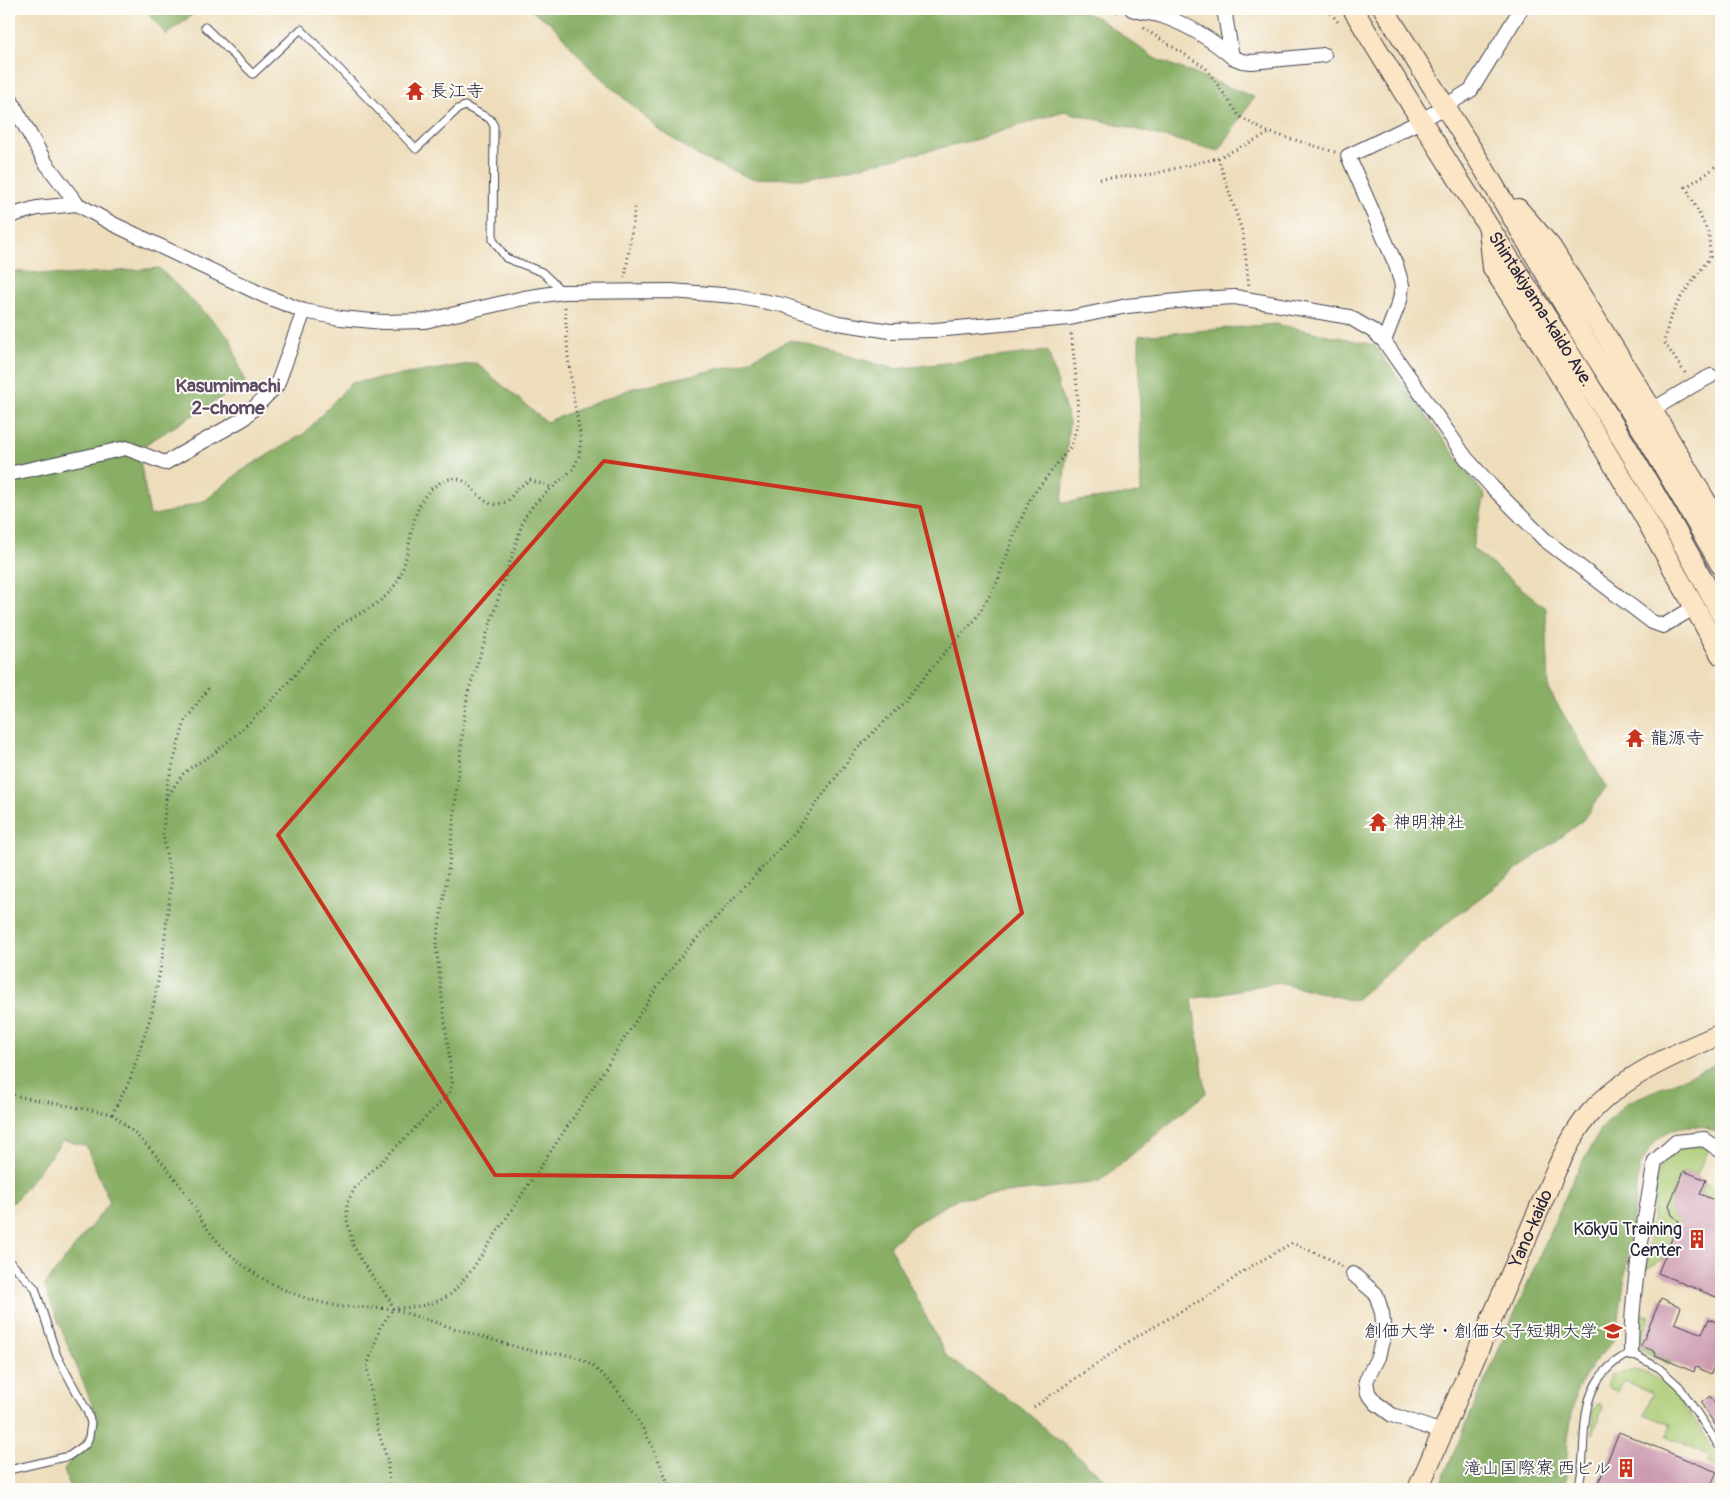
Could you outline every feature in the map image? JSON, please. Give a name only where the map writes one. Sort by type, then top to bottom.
[{"type":"main road","points":[[1344,9],[1371,40]]},
{"type":"main road","name":"Shintakiyama-kaido Ave.","points":[[1352,9],[1421,121],[1602,404],[1680,535],[1721,614]]},
{"type":"main road","name":"Shintakiyama-kaido Ave.","points":[[1384,9],[1446,106],[1721,565]]},
{"type":"main road","points":[[1484,169],[1551,247],[1652,410],[1721,527]]},
{"type":"main road","points":[[1490,230],[1493,268],[1542,345],[1669,558],[1721,655]]},
{"type":"main road","name":"Yano-kaido","points":[[1418,1489],[1556,1170],[1578,1130],[1589,1114],[1628,1081],[1683,1051],[1721,1034]]},
{"type":"street","points":[[1224,9],[1232,57]]},
{"type":"street","points":[[1384,341],[1400,300],[1402,285],[1396,265],[1348,156],[1421,121],[1471,90],[1521,9]]},
{"type":"street","points":[[1126,11],[1162,16],[1183,25],[1215,42],[1232,57],[1242,61],[1252,62],[1324,55]]},
{"type":"street","points":[[9,97],[45,162],[77,204],[113,224],[265,296],[304,311],[342,318],[383,322],[424,321],[524,298],[563,292],[671,292],[735,296],[783,305],[838,323],[890,332],[1070,318],[1128,306],[1235,297],[1348,316],[1373,331],[1384,341],[1466,458],[1493,488],[1546,540],[1652,622],[1663,626],[1695,607]]},
{"type":"street","points":[[9,216],[37,208],[77,204]]},
{"type":"street","points":[[9,474],[126,448],[165,463],[243,419],[277,385],[304,311]]},
{"type":"street","points":[[1652,410],[1711,376]]},
{"type":"street","points":[[1631,1354],[1635,1294],[1655,1161],[1676,1142],[1704,1139],[1721,1151]]},
{"type":"street","points":[[1353,1274],[1376,1294],[1382,1314],[1384,1333],[1378,1357],[1366,1381],[1368,1393],[1376,1403],[1392,1415],[1442,1432]]},
{"type":"lane","points":[[205,27],[254,74],[301,29],[416,148],[458,108],[465,106],[490,119],[494,126],[493,240],[506,258],[542,272],[563,292]]},
{"type":"lane","points":[[9,1261],[35,1288],[57,1356],[87,1411],[91,1423],[86,1444],[69,1456],[9,1470]]},
{"type":"lane","points":[[1578,1489],[1582,1474],[1586,1404],[1595,1384],[1607,1369],[1621,1357],[1631,1354],[1659,1368],[1679,1386],[1721,1449]]},
{"type":"path","points":[[1113,9],[1126,11]]},
{"type":"path","points":[[1136,24],[1206,68],[1240,117],[1271,133],[1348,156]]},
{"type":"path","points":[[1100,178],[1153,174],[1218,158],[1271,133]]},
{"type":"path","points":[[1218,158],[1243,234],[1251,299]]},
{"type":"path","points":[[1692,386],[1664,342],[1669,321],[1679,300],[1710,257],[1709,234],[1686,187],[1709,172],[1721,161]]},
{"type":"path","points":[[624,292],[635,207]]},
{"type":"path","points":[[393,1309],[389,1299],[352,1246],[347,1220],[347,1202],[355,1188],[449,1094],[452,1082],[436,945],[450,865],[467,696],[524,518],[534,504],[573,469],[579,456],[581,439],[568,357],[567,321],[563,292]]},
{"type":"path","points":[[9,1093],[16,1096],[112,1114],[132,1129],[181,1186],[195,1211],[213,1236],[234,1259],[258,1276],[286,1290],[333,1305],[393,1309],[431,1304],[449,1295],[471,1271],[585,1100],[658,986],[687,949],[796,832],[856,750],[902,704],[974,621],[996,585],[1013,538],[1031,497],[1072,446],[1078,423],[1078,405],[1070,318]]},
{"type":"path","points":[[166,799],[183,774],[216,752],[269,703],[328,636],[345,621],[369,609],[392,589],[408,557],[416,512],[425,495],[438,484],[454,478],[466,482],[483,500],[494,505],[507,502],[518,488],[530,480],[552,488]]},
{"type":"path","points":[[112,1114],[130,1082],[152,1012],[162,960],[172,883],[163,834],[167,785],[185,721],[210,686]]},
{"type":"path","points":[[1034,1407],[1134,1338],[1210,1295],[1250,1267],[1292,1243],[1332,1260],[1353,1274]]},
{"type":"path","points":[[389,1489],[388,1463],[376,1423],[367,1367],[380,1328],[393,1309]]},
{"type":"path","points":[[393,1309],[531,1351],[567,1354],[586,1362],[608,1379],[644,1428],[670,1489]]},
{"type":"highlighted area","points":[[604,461],[920,507],[1022,913],[732,1177],[495,1175],[278,835]]},
{"type":"green space","points":[[145,9],[200,9],[166,35]]},
{"type":"green space","points":[[529,9],[1077,9],[1098,18],[1154,58],[1254,97],[1219,151],[1064,111],[974,140],[807,179],[750,178],[700,157],[657,128],[589,67],[551,23]]},
{"type":"green space","points":[[159,268],[230,338],[245,383],[138,449],[150,516],[206,500],[241,471],[305,433],[351,383],[476,363],[546,422],[633,388],[741,364],[791,340],[895,369],[1048,351],[1069,422],[1062,503],[1141,493],[1139,336],[1276,324],[1374,345],[1485,496],[1472,548],[1546,608],[1549,690],[1606,787],[1583,820],[1452,919],[1354,1001],[1278,982],[1192,999],[1206,1093],[1099,1182],[956,1199],[913,1225],[889,1246],[947,1357],[1020,1407],[1116,1489],[70,1489],[64,1470],[98,1419],[44,1286],[110,1202],[86,1146],[63,1140],[14,1202],[9,1203],[9,271],[67,275]]},
{"type":"green space","points":[[1721,1062],[1721,1136],[1713,1131],[1696,1126],[1677,1128],[1654,1143],[1640,1166],[1617,1333],[1611,1344],[1593,1363],[1575,1394],[1568,1438],[1565,1489],[1438,1489],[1575,1175],[1602,1128],[1626,1103]]},
{"type":"green space","points":[[1700,1146],[1709,1149],[1696,1176],[1683,1171],[1674,1191],[1670,1204],[1671,1211],[1673,1216],[1679,1221],[1665,1258],[1646,1269],[1658,1172],[1665,1160],[1674,1152],[1680,1149]]},
{"type":"green space","points":[[1705,1183],[1721,1190],[1721,1203],[1700,1194]]},
{"type":"green space","points":[[1640,1313],[1647,1317],[1650,1316],[1640,1342],[1656,1352],[1655,1355],[1671,1362],[1669,1365],[1640,1348],[1637,1337]]},
{"type":"green space","points":[[1634,1370],[1649,1375],[1663,1383],[1679,1400],[1705,1436],[1718,1460],[1721,1470],[1708,1463],[1710,1456],[1667,1436],[1671,1425],[1644,1414],[1653,1393],[1624,1381],[1618,1392],[1607,1385],[1611,1375]]},
{"type":"green space","points":[[1597,1404],[1601,1404],[1603,1408],[1593,1434],[1592,1413]]},
{"type":"green space","points":[[1721,1470],[1721,1489],[1713,1489]]},
{"type":"building","name":"Kōkyū Training Center","points":[[1684,1171],[1706,1180],[1700,1194],[1721,1203],[1721,1299],[1658,1273],[1679,1221],[1672,1215],[1669,1205]]},
{"type":"building","points":[[1661,1298],[1681,1307],[1675,1323],[1702,1334],[1709,1319],[1721,1324],[1721,1348],[1711,1374],[1696,1367],[1694,1372],[1655,1355],[1656,1352],[1641,1346]]},
{"type":"building","points":[[1710,1396],[1721,1412],[1721,1426],[1717,1428],[1701,1403]]},
{"type":"building","points":[[1619,1432],[1717,1472],[1709,1489],[1596,1489]]},
{"type":"place","name":"長江寺","points":[[415,91]]},
{"type":"place","name":"龍源寺","points":[[1635,738]]},
{"type":"place","name":"神明神社","points":[[1378,822]]},
{"type":"place","name":"Kōkyū Training Center","points":[[1697,1239]]},
{"type":"place","name":"創価大学・創価女子短期大学","points":[[1613,1331]]},
{"type":"place","name":"滝山国際寮 西ビル","points":[[1626,1468]]},
{"type":"district","name":"Kasumimachi 2-chome","points":[[228,397]]}]
